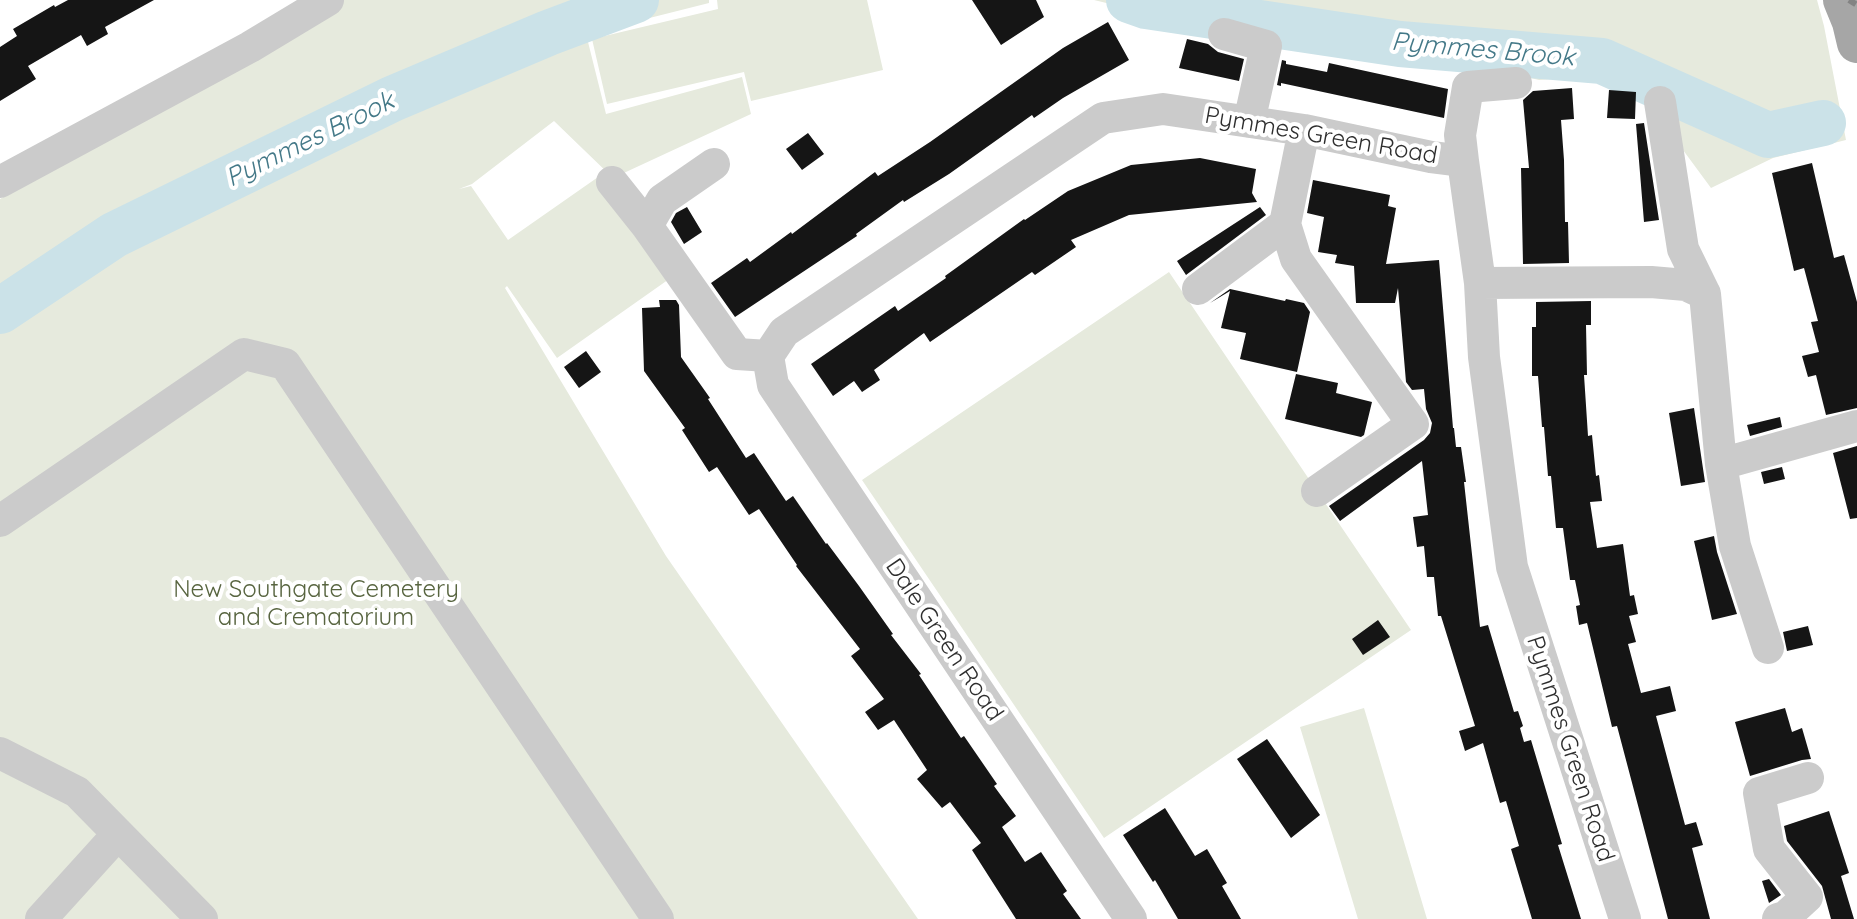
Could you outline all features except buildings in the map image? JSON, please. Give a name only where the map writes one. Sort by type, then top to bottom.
[{"type":"main road","points":[[1843,0],[1857,43]]},
{"type":"street","points":[[0,182],[250,47],[328,0]]},
{"type":"street","points":[[1224,34],[1266,46],[1249,122]]},
{"type":"street","points":[[1463,161],[1460,135],[1468,87],[1516,83]]},
{"type":"street","points":[[1660,102],[1683,249],[1705,294],[1721,464],[1735,546],[1768,648]]},
{"type":"street","name":"Pymmes Green Road","points":[[768,356],[784,332],[1103,118],[1163,109],[1304,130],[1463,161],[1480,283],[1484,357],[1512,567],[1625,919]]},
{"type":"street","points":[[1304,130],[1285,224],[1296,259],[1413,424],[1317,491]]},
{"type":"street","points":[[647,226],[662,200],[714,164]]},
{"type":"street","points":[[612,182],[647,226],[737,354],[768,356]]},
{"type":"street","points":[[1198,289],[1285,224]]},
{"type":"street","points":[[1480,283],[1651,282],[1686,285],[1705,294]]},
{"type":"street","points":[[0,521],[244,354],[285,364],[658,919]]},
{"type":"street","name":"Dale Green Road","points":[[768,356],[773,385],[1131,919]]},
{"type":"street","points":[[1721,464],[1857,426]]},
{"type":"street","points":[[0,753],[77,792],[202,919]]},
{"type":"street","points":[[1778,919],[1785,917],[1807,897],[1769,849],[1759,793],[1808,778]]},
{"type":"street","points":[[41,919],[118,834]]},
{"type":"green space","name":"New Southgate Cemetery and Crematorium","points":[[340,0],[709,0],[709,3],[586,34],[606,114],[742,77],[751,114],[613,178],[554,121],[472,184],[459,189],[471,186],[508,240],[601,175],[672,277],[557,358],[507,286],[505,288],[666,556],[918,919],[0,919],[0,199]]},
{"type":"green space","points":[[717,0],[867,0],[883,70],[751,101],[744,72],[607,104],[592,39],[718,9]]},
{"type":"green space","points":[[1094,0],[1817,0],[1846,140],[1773,158],[1711,188],[1683,150],[1660,72],[1539,80],[1452,59],[1131,9]]},
{"type":"green space","points":[[1169,272],[1411,630],[1104,838],[862,480]]},
{"type":"green space","points":[[1364,708],[1427,919],[1358,919],[1300,727]]},
{"type":"waterway","name":"Pymmes Brook","points":[[0,311],[114,235],[392,99],[548,33],[636,0]]},
{"type":"waterway","name":"Pymmes Brook","points":[[1129,0],[1146,6],[1400,44],[1602,61],[1768,135],[1823,123]]},
{"type":"railway","points":[[1849,0],[1857,5]]}]
